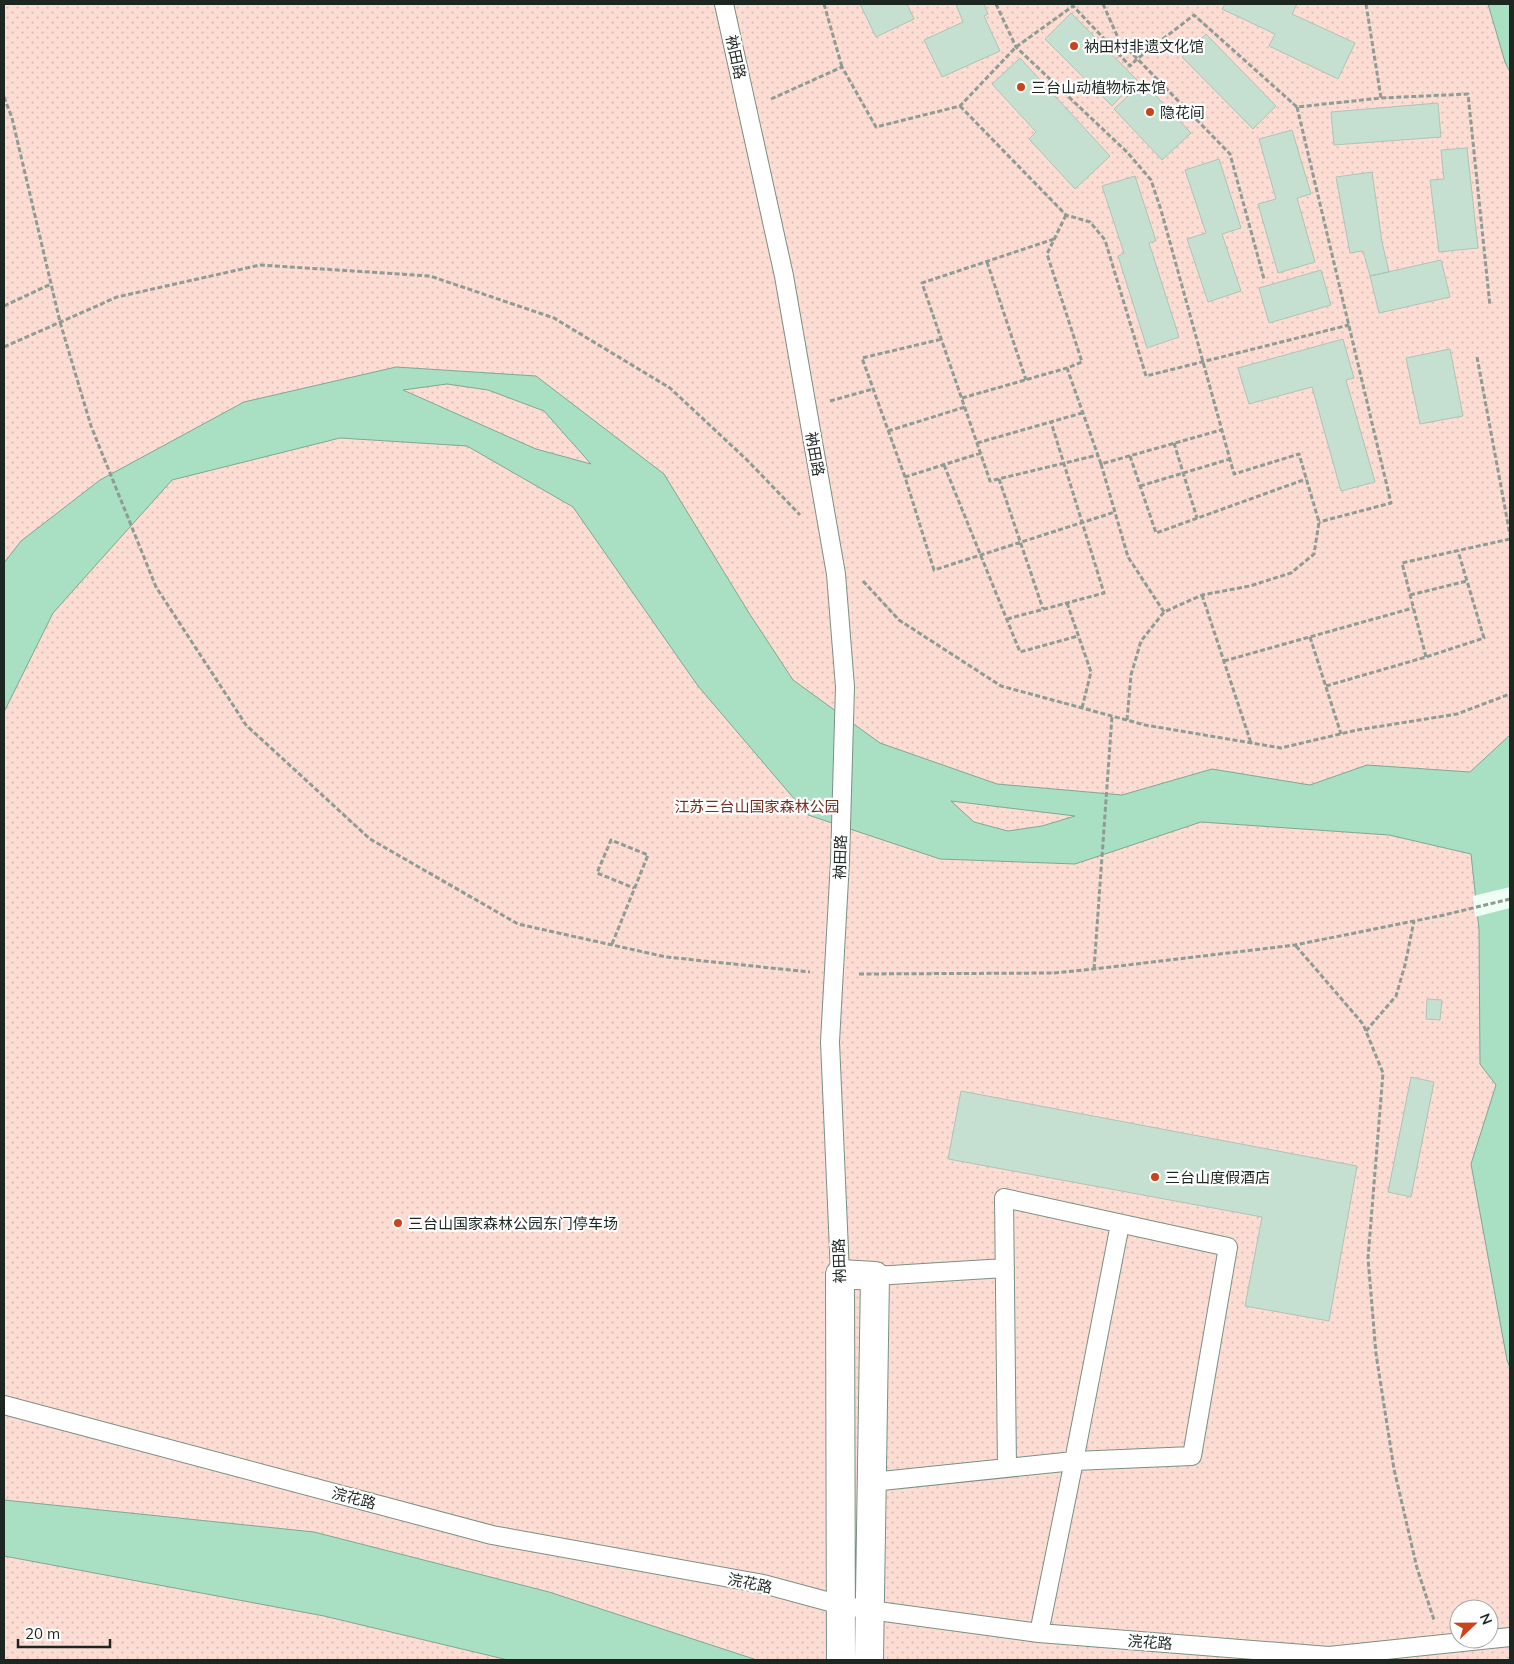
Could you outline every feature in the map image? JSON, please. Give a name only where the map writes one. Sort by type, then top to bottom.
[{"type":"street","points":[[840,1274],[876,1276],[870,1652]]},
{"type":"street","name":"衲田路","points":[[840,1274],[841,1655]]},
{"type":"lane","name":"衲田路","points":[[724,4],[784,276],[836,574],[845,687],[840,861],[830,1042],[840,1274]]},
{"type":"lane","points":[[872,1482],[1007,1468],[1074,1461],[1192,1456],[1228,1247],[1004,1198],[1007,1468]]},
{"type":"lane","points":[[1038,1633],[1120,1224]]},
{"type":"lane","points":[[876,1276],[1005,1268]]},
{"type":"lane","name":"浣花路","points":[[4,1406],[492,1534],[763,1584],[841,1605],[870,1610],[1038,1633],[1329,1656],[1509,1637]]},
{"type":"path","points":[[824,4],[842,67],[876,126],[960,106],[1016,47],[1073,6],[1130,66],[1194,16],[1297,108],[1391,503],[1319,522]]},
{"type":"path","points":[[996,4],[1016,47],[1128,153],[1151,180],[1234,474],[1299,454],[1319,522],[1314,554],[1291,573],[1250,586],[1202,595],[1164,612],[1141,641],[1131,675],[1127,720]]},
{"type":"path","points":[[1103,4],[1119,40],[1230,154],[1264,279]]},
{"type":"path","points":[[1366,4],[1381,98]]},
{"type":"path","points":[[748,110],[842,67]]},
{"type":"path","points":[[1297,108],[1381,98],[1468,94],[1490,306]]},
{"type":"path","points":[[4,97],[12,118],[60,322],[91,426],[156,587],[246,725],[370,839],[518,924],[666,956],[834,974],[1054,973],[1295,945],[1444,915],[1510,899]]},
{"type":"path","points":[[960,106],[1066,215],[1090,222],[1105,240],[1146,376],[1348,325]]},
{"type":"path","points":[[962,398],[1082,362],[1047,254],[1066,215]]},
{"type":"path","points":[[1054,239],[922,283],[990,481],[1098,455]]},
{"type":"path","points":[[988,262],[1026,380]]},
{"type":"path","points":[[4,347],[116,297],[260,264],[430,276],[554,318],[670,388],[747,460],[899,620],[1001,686],[1145,725],[1281,748],[1341,734],[1457,714],[1510,694]]},
{"type":"path","points":[[4,306],[51,284]]},
{"type":"path","points":[[942,339],[862,358],[905,477],[934,570],[1115,512]]},
{"type":"path","points":[[1477,357],[1510,534]]},
{"type":"path","points":[[1067,368],[1101,464],[1128,557],[1164,612]]},
{"type":"path","points":[[807,408],[873,389]]},
{"type":"path","points":[[888,431],[964,406]]},
{"type":"path","points":[[977,443],[1082,412]]},
{"type":"path","points":[[1007,619],[1104,593],[1051,422]]},
{"type":"path","points":[[1101,464],[1221,430]]},
{"type":"path","points":[[1174,444],[1197,518]]},
{"type":"path","points":[[905,477],[981,453]]},
{"type":"path","points":[[1130,456],[1156,533],[1306,479]]},
{"type":"path","points":[[1140,486],[1230,459]]},
{"type":"path","points":[[944,465],[1020,652],[1078,636]]},
{"type":"path","points":[[999,479],[1043,609]]},
{"type":"path","points":[[1426,657],[1402,563],[1510,539]]},
{"type":"path","points":[[1326,686],[1484,638],[1458,551]]},
{"type":"path","points":[[1410,595],[1467,581]]},
{"type":"path","points":[[1202,595],[1251,742]]},
{"type":"path","points":[[1067,603],[1091,672],[1082,708]]},
{"type":"path","points":[[1224,661],[1413,608]]},
{"type":"path","points":[[1310,637],[1341,734]]},
{"type":"path","points":[[1094,969],[1112,716]]},
{"type":"path","points":[[612,944],[648,855],[610,840],[597,873],[634,888]]},
{"type":"path","points":[[1366,1031],[1396,996],[1405,965],[1414,921]]},
{"type":"path","points":[[1295,945],[1363,1024],[1383,1073],[1368,1258],[1376,1354],[1394,1469],[1417,1568],[1442,1644]]},
{"type":"green space","name":"江苏三台山国家森林公园","points":[[4,4],[1510,4],[1510,1660],[4,1660]]},
{"type":"shaded area","points":[[1488,4],[1510,4],[1510,72],[1505,62]]},
{"type":"shaded area","points":[[396,367],[536,376],[664,474],[749,613],[793,680],[880,743],[997,784],[1122,795],[1212,769],[1310,785],[1367,765],[1470,772],[1510,735],[1510,1368],[1471,1164],[1496,1085],[1480,1064],[1479,929],[1471,854],[1389,835],[1201,822],[1075,864],[940,859],[808,815],[698,686],[573,507],[467,446],[340,438],[172,480],[53,613],[4,712],[4,563],[21,541],[100,480],[244,402]],"holes":[[[447,384],[488,390],[544,411],[591,464],[536,449],[403,390]],[[951,801],[1075,816],[1042,826],[1008,831],[974,822]]]},
{"type":"shaded area","points":[[4,1500],[314,1532],[549,1592],[757,1660],[508,1660],[324,1616],[4,1556]]},
{"type":"pier","points":[[1510,887],[1510,908],[1475,917],[1473,896]]},
{"type":"building","points":[[860,4],[907,4],[914,19],[876,37]]},
{"type":"building","points":[[956,4],[984,4],[988,14],[984,16],[1000,51],[942,77],[924,40],[963,22]]},
{"type":"building","points":[[1225,4],[1297,4],[1292,14],[1355,43],[1338,79],[1269,46],[1275,34],[1222,9]]},
{"type":"building","points":[[1071,13],[1137,80],[1112,106],[1045,39]]},
{"type":"building","points":[[1206,34],[1276,106],[1253,129],[1182,57]]},
{"type":"building","points":[[1020,58],[1110,156],[1075,189],[1029,139],[1036,132],[992,84]]},
{"type":"building","points":[[1143,82],[1191,133],[1162,160],[1114,109]]},
{"type":"building","points":[[1438,103],[1441,137],[1334,145],[1331,112]]},
{"type":"building","points":[[1292,130],[1311,194],[1297,198],[1315,262],[1278,273],[1258,204],[1276,199],[1259,139]]},
{"type":"building","points":[[1467,148],[1478,248],[1439,252],[1430,180],[1444,179],[1441,150]]},
{"type":"building","points":[[1219,159],[1241,228],[1222,234],[1241,291],[1208,302],[1187,239],[1206,233],[1185,170]]},
{"type":"building","points":[[1372,172],[1382,242],[1389,272],[1370,276],[1363,251],[1350,253],[1336,177]]},
{"type":"building","points":[[1135,176],[1156,241],[1149,243],[1179,337],[1147,348],[1118,256],[1124,253],[1102,186]]},
{"type":"building","points":[[1441,260],[1450,297],[1379,313],[1370,276]]},
{"type":"building","points":[[1321,270],[1331,305],[1269,323],[1259,288]]},
{"type":"building","points":[[1343,339],[1354,378],[1346,380],[1375,482],[1341,491],[1312,387],[1249,404],[1238,368]]},
{"type":"building","points":[[1450,349],[1463,416],[1420,424],[1406,358]]},
{"type":"building","points":[[1427,999],[1442,1000],[1440,1020],[1426,1019]]},
{"type":"building","points":[[1411,1077],[1434,1082],[1411,1197],[1388,1192]]},
{"type":"building","points":[[961,1091],[1357,1166],[1329,1321],[1245,1306],[1262,1217],[948,1159]]},
{"type":"place","name":"衲田村非遗文化馆","points":[[1074,46]]},
{"type":"place","name":"三台山动植物标本馆","points":[[1021,87]]},
{"type":"place","name":"隐花间","points":[[1150,112]]},
{"type":"place","name":"三台山度假酒店","points":[[1155,1177]]},
{"type":"place","name":"三台山国家森林公园东门停车场","points":[[398,1223]]}]
